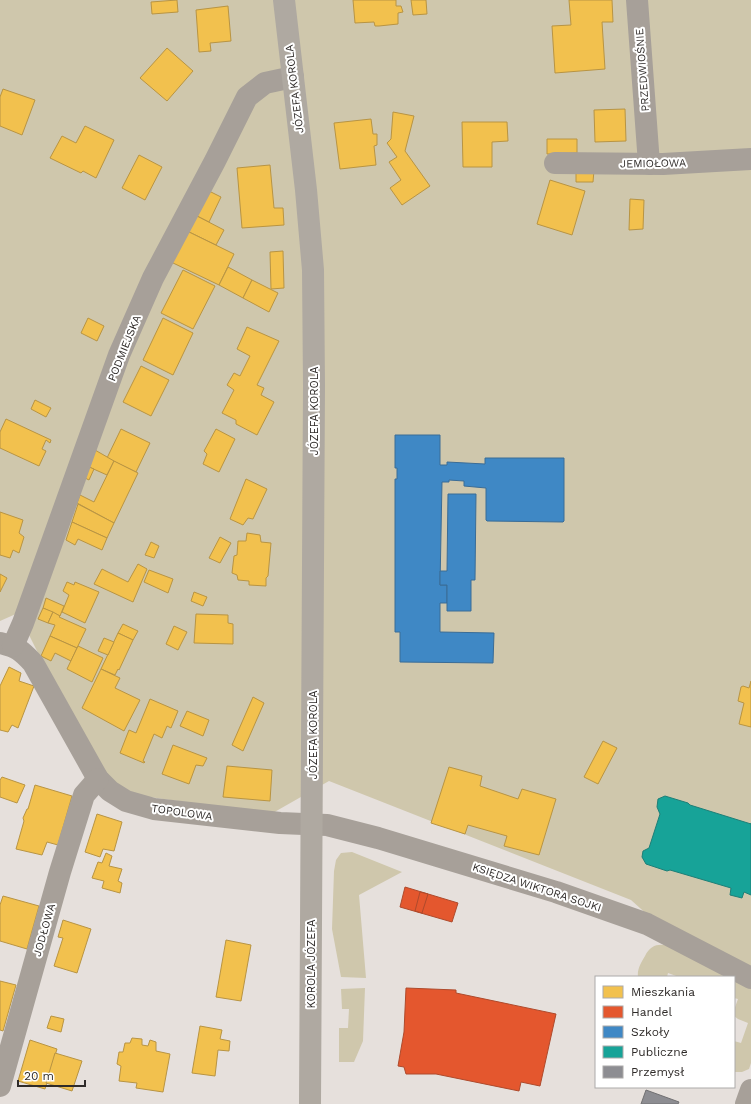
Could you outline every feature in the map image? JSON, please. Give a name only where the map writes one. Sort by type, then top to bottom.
[{"type":"highway","name":"JÓZEFA KOROLA","points":[[284,0],[313,270],[313,825]]},
{"type":"highway","name":"KOROLA JÓZEFA","points":[[310,1104],[313,825]]},
{"type":"street","name":"PRZEDWIOŚNIE","points":[[638,0],[649,164]]},
{"type":"street","name":"PODMIEJSKA","points":[[7,644],[24,624],[119,355],[153,278],[247,97],[265,83],[293,78]]},
{"type":"street","name":"JEMIOŁOWA","points":[[555,163],[649,164],[751,159]]},
{"type":"street","name":"TOPOLOWA","points":[[7,644],[24,654],[33,663],[98,779],[110,791],[126,800],[154,809],[280,823],[313,825]]},
{"type":"street","name":"JODŁOWA","points":[[0,1086],[60,872],[84,795],[98,779]]},
{"type":"street","name":"KSIĘDZA WIKTORA SOJKI","points":[[313,825],[327,825],[378,838],[567,895],[647,924],[751,978]]},
{"type":"street","points":[[746,1104],[751,1090]]},
{"type":"shaded area","points":[[0,0],[751,0],[751,1063],[749,1069],[742,1072],[735,1072],[735,1041],[741,1043],[748,1023],[735,1017],[735,1007],[738,999],[735,998],[735,976],[676,976],[668,973],[667,976],[638,976],[641,964],[650,949],[656,946],[670,946],[699,961],[631,900],[329,781],[271,814],[121,793],[81,739],[18,613],[0,621]]},
{"type":"shaded area","points":[[352,852],[402,872],[359,895],[366,978],[341,977],[332,929],[334,871],[336,860],[341,853]]},
{"type":"shaded area","points":[[365,988],[363,1041],[354,1062],[339,1062],[339,1028],[348,1028],[349,1009],[342,1009],[341,989]]},
{"type":"building: Mieszkania","points":[[177,0],[178,12],[152,14],[151,2]]},
{"type":"building: Mieszkania","points":[[353,0],[396,0],[396,6],[401,6],[403,12],[398,13],[398,24],[375,26],[374,22],[355,23]]},
{"type":"building: Mieszkania","points":[[411,0],[426,0],[427,14],[413,15]]},
{"type":"building: Mieszkania","points":[[569,0],[612,0],[613,22],[602,22],[605,69],[555,73],[552,26],[571,25]]},
{"type":"building: Mieszkania","points":[[228,6],[231,41],[210,43],[211,51],[199,52],[196,10]]},
{"type":"building: Mieszkania","points":[[167,48],[193,71],[167,101],[140,78]]},
{"type":"building: Mieszkania","points":[[3,89],[35,100],[22,135],[0,126],[0,97]]},
{"type":"building: Mieszkania","points":[[625,109],[626,141],[595,142],[594,110]]},
{"type":"building: Mieszkania","points":[[393,112],[414,116],[405,151],[430,186],[402,205],[390,188],[401,180],[389,162],[397,157],[387,143],[391,139]]},
{"type":"building: Mieszkania","points":[[371,119],[373,134],[377,134],[377,145],[374,146],[376,165],[340,169],[334,123]]},
{"type":"building: Mieszkania","points":[[462,122],[507,122],[508,141],[492,142],[492,167],[463,167]]},
{"type":"building: Mieszkania","points":[[85,126],[114,140],[96,178],[83,171],[81,173],[50,158],[62,136],[76,143]]},
{"type":"building: Mieszkania","points":[[547,139],[577,139],[577,153],[547,154]]},
{"type":"building: Mieszkania","points":[[139,155],[162,167],[145,200],[122,188]]},
{"type":"building: Mieszkania","points":[[270,165],[274,208],[283,208],[284,225],[242,228],[237,168]]},
{"type":"building: Mieszkania","points":[[576,170],[594,170],[593,182],[576,182]]},
{"type":"building: Mieszkania","points":[[550,180],[585,191],[572,235],[537,224]]},
{"type":"building: Mieszkania","points":[[207,190],[221,197],[209,222],[195,215]]},
{"type":"building: Mieszkania","points":[[630,199],[644,200],[643,229],[629,230]]},
{"type":"building: Mieszkania","points":[[195,215],[224,230],[216,245],[187,231]]},
{"type":"building: Mieszkania","points":[[187,231],[234,254],[219,285],[171,262]]},
{"type":"building: Mieszkania","points":[[283,251],[284,288],[271,289],[270,252]]},
{"type":"building: Mieszkania","points":[[228,267],[252,280],[243,298],[219,285]]},
{"type":"building: Mieszkania","points":[[183,270],[215,286],[193,329],[161,313]]},
{"type":"building: Mieszkania","points":[[252,280],[278,293],[269,312],[243,298]]},
{"type":"building: Mieszkania","points":[[88,318],[104,326],[97,341],[81,333]]},
{"type":"building: Mieszkania","points":[[163,318],[193,333],[173,375],[143,360]]},
{"type":"building: Mieszkania","points":[[247,327],[279,341],[257,385],[264,388],[261,395],[274,402],[257,435],[236,424],[236,420],[222,413],[234,390],[227,385],[234,373],[240,376],[250,356],[237,349]]},
{"type":"building: Mieszkania","points":[[141,366],[169,380],[151,416],[123,402]]},
{"type":"building: Mieszkania","points":[[35,400],[51,408],[46,417],[31,409]]},
{"type":"building: Mieszkania","points":[[6,419],[51,440],[50,443],[46,440],[42,449],[46,451],[39,466],[0,448],[0,432]]},
{"type":"building: Mieszkania","points":[[121,429],[150,443],[136,472],[107,458]]},
{"type":"building: Mieszkania","points":[[216,429],[235,439],[219,472],[203,464],[207,454],[204,451]]},
{"type":"building: Mieszkania","points":[[95,450],[114,461],[107,475],[89,467]]},
{"type":"building: Mieszkania","points":[[114,461],[138,473],[114,523],[77,503],[80,495],[94,502]]},
{"type":"building: Mieszkania","points":[[89,467],[94,469],[89,480],[85,478]]},
{"type":"building: Mieszkania","points":[[246,479],[267,489],[253,519],[248,518],[243,525],[230,519]]},
{"type":"building: Mieszkania","points":[[78,504],[114,523],[107,538],[72,522]]},
{"type":"building: Mieszkania","points":[[0,512],[23,520],[19,533],[24,537],[19,553],[13,550],[10,558],[0,555]]},
{"type":"building: Mieszkania","points":[[72,522],[107,538],[102,550],[78,539],[75,545],[66,540]]},
{"type":"building: Mieszkania","points":[[247,533],[260,535],[261,542],[271,543],[266,586],[249,585],[249,581],[238,580],[237,575],[232,573],[234,556],[237,555],[238,541],[246,541]]},
{"type":"building: Mieszkania","points":[[220,537],[231,543],[220,563],[209,558]]},
{"type":"building: Mieszkania","points":[[151,542],[159,546],[154,558],[145,555]]},
{"type":"building: Mieszkania","points":[[138,564],[147,569],[133,602],[94,584],[102,569],[128,582]]},
{"type":"building: Mieszkania","points":[[149,570],[173,579],[168,593],[144,582]]},
{"type":"building: Mieszkania","points":[[0,574],[7,578],[0,592]]},
{"type":"building: Mieszkania","points":[[67,582],[74,585],[75,582],[99,592],[85,623],[62,612],[69,595],[63,591]]},
{"type":"building: Mieszkania","points":[[194,592],[207,597],[203,606],[191,601]]},
{"type":"building: Mieszkania","points":[[46,598],[64,606],[60,616],[43,608]]},
{"type":"building: Mieszkania","points":[[43,608],[53,612],[48,623],[38,619]]},
{"type":"building: Mieszkania","points":[[53,612],[60,616],[59,617],[86,629],[77,648],[50,636],[55,625],[48,623]]},
{"type":"building: Mieszkania","points":[[196,614],[228,615],[228,623],[233,624],[233,644],[194,643]]},
{"type":"building: Mieszkania","points":[[123,624],[138,631],[133,640],[118,633]]},
{"type":"building: Mieszkania","points":[[174,626],[187,632],[178,650],[166,644]]},
{"type":"building: Mieszkania","points":[[118,633],[133,640],[119,670],[118,669],[115,675],[101,669]]},
{"type":"building: Mieszkania","points":[[50,636],[77,648],[71,661],[55,653],[51,661],[41,656]]},
{"type":"building: Mieszkania","points":[[104,638],[114,642],[108,655],[98,651]]},
{"type":"building: Mieszkania","points":[[78,646],[103,658],[92,682],[67,669]]},
{"type":"building: Mieszkania","points":[[9,667],[21,673],[19,681],[34,686],[18,728],[12,725],[8,732],[0,730],[0,686]]},
{"type":"building: Mieszkania","points":[[101,669],[120,678],[115,688],[140,700],[124,731],[82,708]]},
{"type":"building: Mieszkania","points":[[751,681],[751,727],[739,724],[744,703],[738,701],[741,687],[743,686],[749,688]]},
{"type":"building: Mieszkania","points":[[253,697],[264,703],[243,751],[232,745]]},
{"type":"building: Mieszkania","points":[[150,699],[178,711],[171,728],[167,726],[162,738],[154,734],[143,761],[145,762],[144,763],[120,753],[129,730],[136,733]]},
{"type":"building: Mieszkania","points":[[187,711],[209,720],[203,736],[180,726]]},
{"type":"building: Mieszkania","points":[[603,741],[617,748],[598,784],[584,777]]},
{"type":"building: Mieszkania","points":[[173,745],[207,758],[203,766],[196,765],[189,784],[162,774]]},
{"type":"building: Mieszkania","points":[[227,766],[272,770],[270,801],[223,797]]},
{"type":"building: Mieszkania","points":[[449,767],[482,776],[480,786],[518,799],[522,789],[556,799],[539,855],[504,846],[507,836],[468,825],[465,834],[431,823]]},
{"type":"building: Mieszkania","points":[[2,777],[25,785],[17,803],[0,797],[0,780]]},
{"type":"building: Mieszkania","points":[[35,785],[72,796],[58,845],[47,842],[42,855],[16,849],[24,821],[23,818],[28,809]]},
{"type":"building: Mieszkania","points":[[97,814],[122,822],[114,851],[103,849],[100,857],[85,852]]},
{"type":"building: Mieszkania","points":[[106,853],[112,856],[109,866],[122,869],[118,881],[122,883],[120,893],[102,888],[104,881],[92,878],[98,862],[102,863]]},
{"type":"building: Mieszkania","points":[[3,896],[39,906],[27,949],[0,941],[0,905]]},
{"type":"building: Mieszkania","points":[[63,920],[91,929],[77,973],[54,966],[63,938],[58,937]]},
{"type":"building: Mieszkania","points":[[226,940],[251,945],[241,1001],[216,997]]},
{"type":"building: Mieszkania","points":[[0,981],[16,985],[3,1031],[0,1030]]},
{"type":"building: Mieszkania","points":[[51,1016],[64,1019],[61,1032],[47,1028]]},
{"type":"building: Mieszkania","points":[[200,1026],[222,1030],[220,1039],[230,1041],[229,1051],[218,1050],[215,1076],[192,1073]]},
{"type":"building: Mieszkania","points":[[132,1038],[142,1039],[142,1045],[148,1046],[150,1040],[156,1042],[156,1051],[170,1054],[163,1092],[136,1088],[137,1083],[119,1081],[121,1066],[117,1064],[119,1052],[123,1052],[125,1043],[130,1043]]},
{"type":"building: Mieszkania","points":[[30,1040],[57,1049],[45,1089],[18,1081]]},
{"type":"building: Mieszkania","points":[[55,1053],[82,1061],[72,1091],[46,1083]]},
{"type":"building: Handel","points":[[405,887],[458,903],[452,922],[400,907]]},
{"type":"building: Handel","points":[[420,892],[428,894],[422,913],[415,911]]},
{"type":"building: Handel","points":[[406,988],[456,990],[456,993],[556,1014],[540,1086],[521,1082],[519,1091],[436,1074],[406,1074],[404,1067],[398,1066],[404,1032]]},
{"type":"building: Szkoły","points":[[395,435],[440,435],[440,465],[447,465],[447,462],[485,464],[485,458],[564,458],[563,522],[487,521],[486,488],[464,486],[464,481],[449,480],[449,482],[442,482],[440,585],[447,585],[447,603],[440,603],[440,632],[494,633],[493,663],[400,662],[400,632],[395,632],[395,479],[397,479],[397,468],[395,468]]},
{"type":"building: Szkoły","points":[[448,494],[476,494],[475,580],[471,580],[471,611],[447,611],[447,585],[440,585],[440,571],[447,571]]},
{"type":"building: Publiczne","points":[[665,796],[751,824],[751,895],[744,892],[742,898],[730,895],[731,888],[646,864],[642,857],[643,851],[649,848],[660,814],[657,807],[658,799]]},
{"type":"building: Przemysł","points":[[646,1090],[679,1102],[678,1104],[641,1104]]}]
